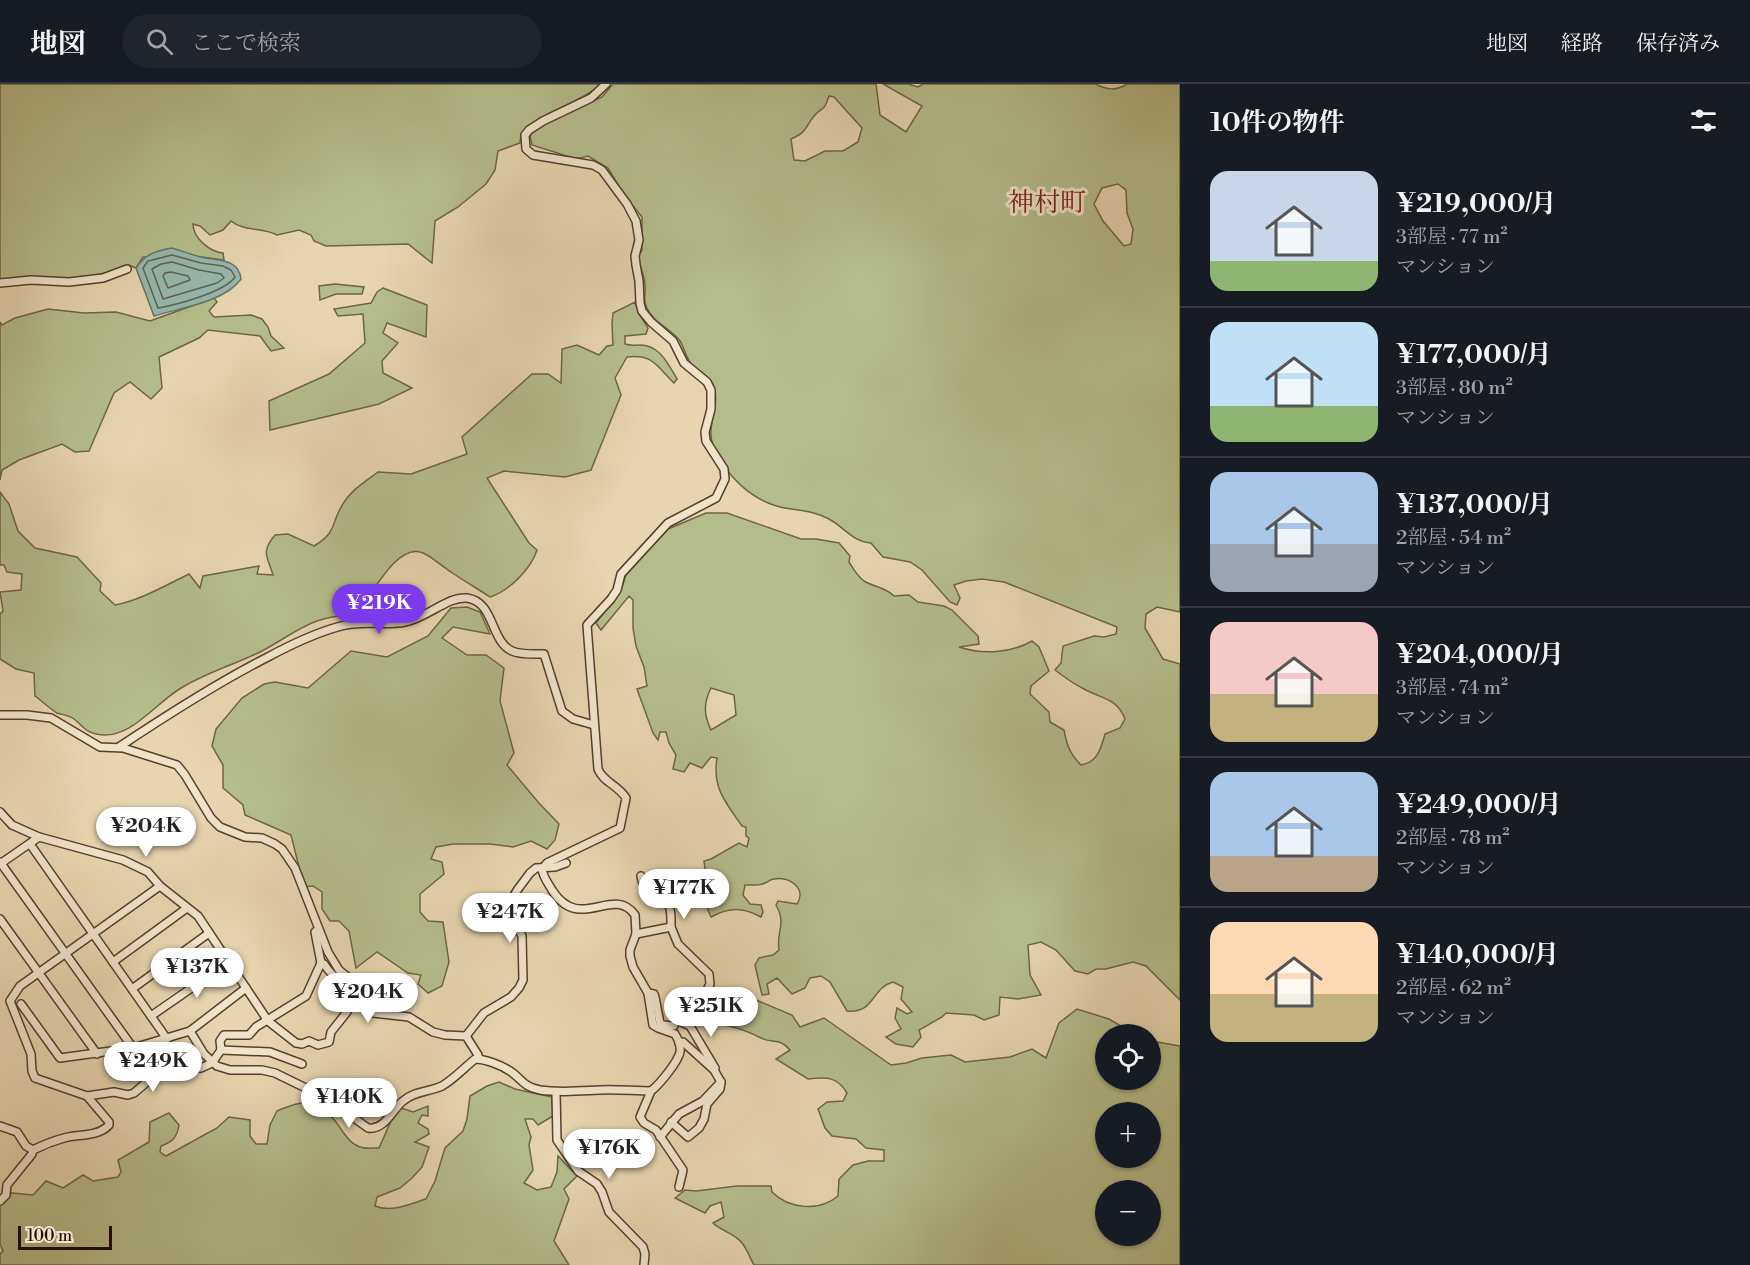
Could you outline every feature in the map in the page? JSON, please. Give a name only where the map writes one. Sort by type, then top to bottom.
[{"type":"street","points":[[542,869],[548,863],[620,828],[626,798],[621,790],[601,777],[598,769],[587,625],[617,590],[621,574],[668,523],[716,498],[725,479],[724,469],[706,441],[705,432],[711,409],[711,390],[707,382],[684,363],[674,340],[651,322],[642,311],[635,256],[639,240],[636,221],[627,204],[602,170],[593,165],[533,155],[526,149],[525,135],[529,130],[591,98],[606,84]]},
{"type":"street","points":[[0,283],[31,280],[69,282],[103,278],[128,269]]},
{"type":"street","points":[[117,749],[212,687],[316,634],[353,624],[404,622],[429,614],[449,601],[459,598],[474,600],[481,604],[502,643],[509,650],[518,653],[544,654],[562,711],[567,716],[594,725]]},
{"type":"street","points":[[0,715],[51,718],[100,747],[123,748],[177,765],[211,818],[220,827],[245,837],[262,838],[282,849],[295,868],[318,930],[333,960],[339,970],[350,978],[373,1013],[408,1017],[433,1032],[466,1036]]},
{"type":"street","points":[[0,812],[12,825],[39,837],[123,860],[148,872],[160,886],[198,916],[268,1021],[296,1043],[302,1044],[309,1041],[318,1045],[329,1042],[331,1032],[347,1012],[341,997],[342,984],[331,976],[321,963]]},
{"type":"street","points":[[39,837],[0,863],[133,1048]]},
{"type":"street","points":[[30,844],[167,1040]]},
{"type":"street","points":[[466,1036],[484,1013],[511,997],[519,988],[524,970],[522,936],[515,922],[513,897],[536,868],[555,867],[566,863]]},
{"type":"street","points":[[542,869],[543,875],[562,904],[577,910],[604,905],[622,905],[635,915],[636,934],[630,950],[633,966],[648,993],[653,1025],[675,1034],[680,1050],[679,1056],[651,1091],[640,1117],[644,1123],[656,1130],[682,1170],[679,1187]]},
{"type":"street","points":[[641,876],[646,890],[665,899],[669,906],[671,927],[678,944],[709,974],[711,979],[706,992],[681,1005],[674,1026],[660,1023],[654,994],[648,993]]},
{"type":"street","points":[[160,886],[36,972],[20,986],[10,1001],[31,1054],[32,1071],[35,1078],[87,1096],[114,1092],[123,1095],[134,1093],[156,1077],[181,1069],[201,1068],[212,1063],[221,1050],[220,1041],[224,1035],[249,1035],[256,1027],[306,996],[321,963],[315,932],[318,930]]},
{"type":"street","points":[[113,962],[187,908]]},
{"type":"street","points":[[0,919],[97,1054]]},
{"type":"street","points":[[636,934],[671,927]]},
{"type":"street","points":[[132,989],[209,933]]},
{"type":"street","points":[[151,1016],[229,962]]},
{"type":"street","points":[[21,1004],[60,1058],[133,1048],[167,1040],[189,1031],[246,988]]},
{"type":"street","points":[[677,1020],[690,1026],[715,1068],[714,1070]]},
{"type":"street","points":[[189,1031],[212,1063],[230,1070],[262,1070],[275,1073],[316,1093],[330,1106],[372,1129],[387,1120],[394,1109],[405,1099],[444,1085],[475,1059],[510,1071],[527,1087],[556,1093],[602,1090],[651,1091]]},
{"type":"street","points":[[466,1036],[479,1059]]},
{"type":"street","points":[[671,1122],[688,1137],[699,1128],[704,1119],[707,1104],[720,1089],[721,1082],[714,1070],[683,1042],[679,1043]]},
{"type":"street","points":[[221,1050],[270,1052],[302,1064]]},
{"type":"street","points":[[660,1137],[679,1114],[703,1101],[721,1082]]},
{"type":"street","points":[[556,1093],[556,1140],[578,1171],[597,1184],[609,1212],[643,1247],[644,1265]]},
{"type":"street","points":[[0,1201],[6,1195],[7,1185],[33,1150],[66,1137],[83,1136],[106,1129],[109,1122],[87,1096]]},
{"type":"street","points":[[0,1126],[17,1132],[26,1146],[33,1150]]},
{"type":"green space","points":[[0,84],[602,84],[537,120],[521,134],[520,143],[498,151],[495,170],[486,184],[458,207],[435,221],[432,263],[408,244],[326,246],[314,241],[311,235],[299,230],[277,235],[242,227],[231,221],[223,230],[210,235],[200,226],[193,224],[199,239],[213,250],[223,253],[224,260],[202,257],[143,257],[136,268],[129,265],[82,278],[50,281],[0,281]]},
{"type":"green space","points":[[613,84],[876,84],[880,115],[906,132],[922,106],[883,84],[908,84],[918,87],[923,84],[1096,84],[1111,89],[1127,84],[1180,84],[1180,612],[1157,607],[1146,614],[1145,628],[1163,659],[1180,664],[1180,1000],[1146,966],[1133,962],[1106,969],[1096,969],[1088,974],[1075,971],[1056,950],[1041,942],[1028,945],[1030,975],[1041,995],[1018,999],[1000,997],[999,1015],[984,1020],[974,1015],[946,1013],[919,1030],[921,1037],[913,1047],[896,1044],[886,1037],[901,1029],[895,1018],[897,1008],[907,1014],[912,1012],[901,999],[903,987],[893,982],[880,989],[863,1009],[856,1011],[847,1011],[830,982],[821,976],[810,978],[805,988],[792,994],[777,978],[767,984],[769,994],[762,995],[755,965],[759,958],[773,955],[779,950],[781,918],[776,905],[778,901],[797,904],[800,898],[798,889],[791,882],[771,879],[760,885],[745,885],[743,895],[750,904],[761,905],[763,912],[761,917],[748,911],[730,910],[711,917],[704,895],[707,883],[704,861],[739,843],[747,847],[749,838],[746,836],[746,827],[742,826],[718,787],[717,758],[711,757],[702,768],[690,763],[684,772],[673,769],[676,755],[666,732],[660,732],[658,740],[653,733],[637,689],[647,686],[633,628],[633,600],[629,596],[601,630],[596,623],[621,590],[626,575],[668,529],[706,513],[727,513],[801,539],[839,543],[850,556],[849,562],[864,581],[894,596],[909,595],[918,602],[944,606],[952,610],[978,636],[979,644],[959,647],[968,650],[997,652],[1032,641],[1039,647],[1049,671],[1031,686],[1030,694],[1049,712],[1050,722],[1064,730],[1066,741],[1081,765],[1095,758],[1105,734],[1120,728],[1125,719],[1113,703],[1080,687],[1055,670],[1061,663],[1063,646],[1094,636],[1104,637],[1116,634],[1117,627],[1004,582],[982,579],[954,585],[960,598],[957,605],[950,602],[922,570],[910,562],[883,557],[871,543],[859,540],[823,516],[773,505],[762,500],[751,494],[733,477],[718,456],[711,437],[716,398],[712,383],[692,365],[680,341],[653,317],[646,306],[645,287],[638,257],[642,250],[642,217],[623,193],[608,168],[588,156],[576,159],[532,145],[530,136],[537,127],[602,97]],"holes":[[[829,96],[834,97],[862,128],[858,142],[843,151],[825,151],[805,161],[794,160],[791,139],[804,131],[815,115],[825,106]],[[1118,184],[1126,190],[1127,213],[1133,229],[1131,244],[1124,246],[1103,221],[1094,204],[1102,188]],[[711,688],[734,695],[736,715],[711,730],[705,709]]]},
{"type":"green space","points":[[335,284],[364,287],[362,294],[336,294],[320,300],[319,286]]},
{"type":"green space","points":[[383,288],[427,305],[426,337],[387,323],[383,333],[398,343],[382,361],[383,373],[412,388],[379,404],[270,430],[269,401],[329,374],[365,343],[363,314],[338,316],[334,309],[371,303],[377,292]]},
{"type":"green space","points":[[214,298],[217,302],[209,311],[214,317],[251,315],[262,319],[271,336],[284,348],[271,351],[260,336],[208,330],[199,338],[159,357],[162,388],[151,399],[130,382],[114,393],[89,451],[75,452],[62,444],[19,460],[2,470],[0,480],[0,322],[2,325],[15,318],[48,309],[84,313],[116,312],[150,321]]},
{"type":"green space","points":[[635,302],[648,328],[646,334],[625,336],[625,344],[653,348],[663,356],[677,379],[674,383],[649,360],[627,357],[615,378],[621,395],[591,470],[565,477],[504,471],[487,478],[529,543],[537,550],[525,572],[505,590],[490,597],[430,556],[417,551],[410,552],[393,564],[354,616],[328,618],[305,626],[262,651],[188,684],[130,728],[108,735],[89,732],[72,718],[54,711],[35,696],[34,673],[16,669],[0,659],[0,614],[3,611],[0,592],[21,590],[22,574],[7,572],[4,565],[0,565],[0,492],[9,504],[18,531],[35,548],[77,557],[101,583],[100,591],[115,605],[144,596],[189,574],[200,588],[203,576],[259,566],[257,574],[273,575],[266,551],[275,535],[288,534],[314,546],[330,532],[339,511],[350,494],[378,472],[411,474],[467,454],[462,437],[532,374],[548,374],[561,383],[562,349],[577,345],[599,355],[607,346],[613,345],[613,313]]},
{"type":"green space","points":[[467,607],[480,612],[490,634],[453,627],[442,638],[467,655],[486,655],[504,668],[500,701],[514,753],[507,765],[559,824],[555,840],[547,849],[531,841],[513,847],[490,844],[453,844],[436,847],[431,859],[442,862],[444,874],[420,894],[420,912],[428,921],[443,922],[449,962],[442,986],[428,993],[418,984],[421,975],[408,973],[377,952],[356,968],[349,931],[339,921],[330,921],[322,909],[322,892],[313,886],[304,887],[291,835],[245,815],[243,805],[223,788],[223,765],[212,746],[216,729],[242,698],[264,684],[275,682],[308,688],[351,651],[387,657],[428,636],[451,608]]},
{"type":"green space","points":[[735,995],[756,1000],[792,1015],[800,1027],[824,1018],[891,1065],[922,1058],[951,1055],[965,1062],[1010,1057],[1032,1049],[1046,1058],[1059,1023],[1077,1009],[1117,1024],[1095,1024],[1095,1090],[1161,1090],[1161,1043],[1180,1046],[1180,1265],[754,1265],[739,1240],[713,1223],[724,1217],[721,1202],[710,1206],[705,1213],[675,1198],[685,1190],[771,1186],[772,1192],[779,1198],[795,1205],[822,1205],[838,1196],[839,1179],[853,1165],[868,1161],[884,1161],[884,1150],[866,1148],[856,1139],[832,1136],[825,1128],[818,1109],[827,1102],[843,1101],[847,1093],[835,1081],[826,1078],[808,1079],[776,1059],[790,1050],[783,1043],[765,1040],[720,1024],[693,1021],[693,1010],[698,1006],[705,1015],[724,1005],[725,997]]},
{"type":"green space","points":[[499,1082],[515,1089],[552,1097],[553,1116],[538,1125],[533,1119],[525,1119],[531,1137],[529,1145],[533,1170],[524,1183],[537,1190],[551,1187],[557,1172],[558,1156],[577,1176],[564,1189],[569,1199],[554,1241],[569,1265],[0,1265],[0,1254],[3,1251],[0,1244],[0,1201],[2,1197],[12,1193],[33,1195],[46,1181],[63,1188],[83,1175],[93,1181],[118,1177],[121,1172],[118,1160],[149,1142],[150,1122],[169,1113],[179,1125],[174,1138],[161,1146],[160,1152],[166,1156],[217,1128],[229,1117],[250,1120],[250,1136],[256,1144],[267,1144],[270,1125],[277,1111],[289,1106],[308,1103],[315,1104],[329,1114],[355,1145],[364,1148],[379,1148],[391,1121],[401,1108],[413,1112],[428,1106],[428,1116],[422,1115],[418,1123],[428,1129],[429,1134],[415,1142],[429,1147],[422,1167],[400,1188],[377,1197],[375,1206],[387,1209],[426,1199],[435,1181],[445,1148],[463,1131],[470,1096]]},
{"type":"water","points":[[172,248],[232,264],[239,272],[241,279],[234,287],[213,299],[154,316],[136,268],[143,259],[151,254]]},
{"type":"district","name":"神村町","points":[[1047,203]]}]
